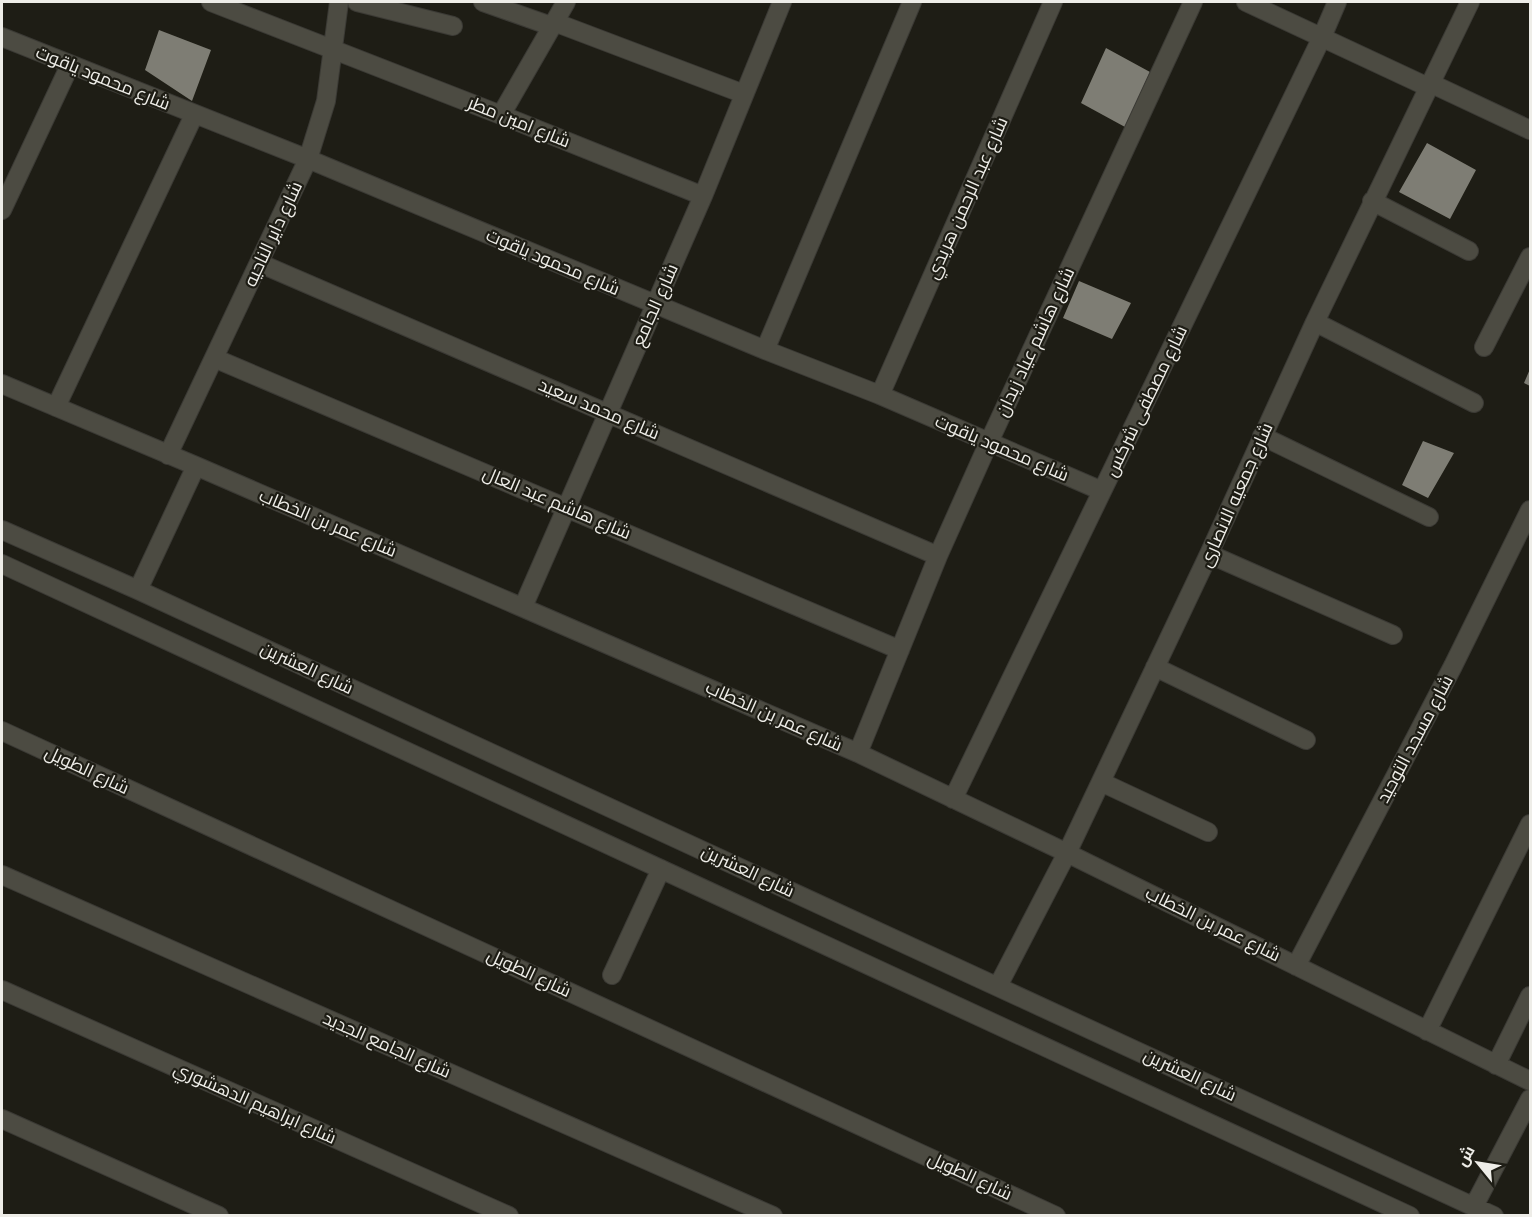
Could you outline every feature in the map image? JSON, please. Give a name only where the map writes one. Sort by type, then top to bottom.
[{"type":"street","name":"شارع امين مطر","points":[[211,2],[703,196]]},
{"type":"street","name":"شارع داير الناحيه","points":[[168,454],[308,159],[326,101],[339,2]]},
{"type":"street","points":[[357,2],[453,26]]},
{"type":"street","points":[[483,2],[553,24],[744,94]]},
{"type":"street","points":[[501,115],[566,2]]},
{"type":"street","points":[[765,350],[912,2]]},
{"type":"street","name":"شارع عبد الرحمن هريدي","points":[[880,395],[1053,2]]},
{"type":"street","name":"شارع هاشم عياد زيدان","points":[[858,753],[938,556],[1192,2]]},
{"type":"street","points":[[1246,2],[1530,130]]},
{"type":"street","name":"شارع مصطفى شركس","points":[[953,799],[1322,37],[1336,2]]},
{"type":"street","name":"شارع جمعيه الانصارى","points":[[998,986],[1067,853],[1209,554],[1314,322],[1470,2]]},
{"type":"street","name":"شارع الجامع","points":[[523,607],[703,196],[778,3]]},
{"type":"street","name":"شارع محمود ياقوت","points":[[2,37],[308,159],[765,350],[880,395],[1102,491]]},
{"type":"street","points":[[2,210],[70,65]]},
{"type":"street","points":[[56,407],[194,115]]},
{"type":"street","points":[[1372,201],[1469,251]]},
{"type":"street","points":[[1484,347],[1530,257]]},
{"type":"street","name":"شارع محمد سعيد","points":[[259,263],[938,556]]},
{"type":"street","points":[[1314,322],[1474,403]]},
{"type":"street","name":"شارع هاشم عبد العال","points":[[214,358],[900,650]]},
{"type":"street","name":"شارع عمر بن الخطاب","points":[[2,384],[858,753],[1067,853],[1530,1081]]},
{"type":"street","points":[[1262,436],[1429,517]]},
{"type":"street","points":[[138,590],[196,466]]},
{"type":"street","name":"شارع مسجد التوحيد","points":[[1296,966],[1454,666],[1530,510]]},
{"type":"street","name":"شارع العشرين","points":[[2,530],[138,590],[1494,1215]]},
{"type":"street","points":[[1209,554],[1393,635]]},
{"type":"street","name":"شارع العشرين","points":[[2,564],[1410,1215]]},
{"type":"street","points":[[1155,667],[1306,740]]},
{"type":"street","name":"شارع الطويل","points":[[2,731],[1056,1215]]},
{"type":"street","points":[[1101,782],[1208,832]]},
{"type":"street","points":[[1427,1031],[1530,824]]},
{"type":"street","points":[[612,975],[661,869]]},
{"type":"street","name":"شارع الجامع الجديد","points":[[2,875],[773,1215]]},
{"type":"street","name":"شارع ابراهيم الدهشوري","points":[[2,990],[509,1215]]},
{"type":"street","points":[[1496,1065],[1530,996]]},
{"type":"street","points":[[1474,1206],[1524,1128],[1530,1099]]},
{"type":"street","points":[[2,1119],[219,1215]]},
{"type":"building","points":[[159,30],[211,50],[192,101],[145,70]]},
{"type":"building","points":[[1106,48],[1150,72],[1125,127],[1081,103]]},
{"type":"building","points":[[1427,143],[1476,170],[1450,219],[1399,192]]},
{"type":"building","points":[[1079,281],[1131,303],[1112,339],[1063,318]]},
{"type":"building","points":[[1530,369],[1530,386],[1524,383]]},
{"type":"building","points":[[1423,441],[1454,453],[1428,498],[1402,485]]}]
